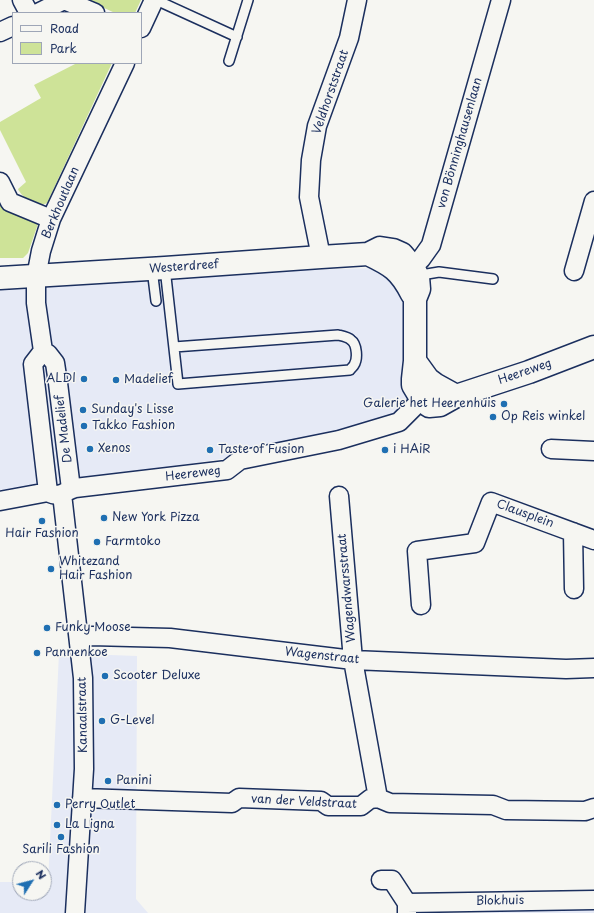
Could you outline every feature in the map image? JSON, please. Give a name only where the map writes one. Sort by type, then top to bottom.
[{"type":"street","points":[[22,0],[28,12]]},
{"type":"street","points":[[40,12],[64,0],[93,12]]},
{"type":"street","points":[[142,26],[155,0]]},
{"type":"street","name":"Veldhorststraat","points":[[321,257],[309,197],[311,160],[317,126],[349,38],[357,0]]},
{"type":"street","name":"von Bönninghausenlaan","points":[[411,273],[431,245],[501,0]]},
{"type":"street","points":[[0,32],[12,26]]},
{"type":"street","name":"Berkhoutlaan","points":[[43,351],[36,303],[36,277],[41,251],[52,219],[125,64]]},
{"type":"street","points":[[0,182],[10,202],[52,219]]},
{"type":"street","points":[[574,271],[594,201]]},
{"type":"street","name":"Westerdreef","points":[[0,278],[159,269],[368,254],[411,273],[408,285],[415,299],[415,361],[428,378],[429,392]]},
{"type":"street","name":"Heereweg","points":[[0,501],[60,492],[75,488],[227,470],[240,460],[339,440],[400,422],[429,392],[456,396],[529,372],[594,347]]},
{"type":"street","name":"De Madelief","points":[[43,351],[48,354],[55,363],[60,492]]},
{"type":"street","points":[[551,449],[594,451]]},
{"type":"street","name":"Kanaalstraat","points":[[60,492],[83,678],[84,769],[89,798],[75,913]]},
{"type":"street","name":"Wagendwarsstraat","points":[[339,496],[353,660],[378,798]]},
{"type":"street","name":"Clausplein","points":[[422,605],[417,551],[475,543],[492,502],[594,540]]},
{"type":"street","points":[[573,532],[574,589]]},
{"type":"street","name":"Wagenstraat","points":[[78,638],[91,636],[170,638],[353,660],[566,669],[594,668]]},
{"type":"street","name":"van der Veldstraat","points":[[89,798],[232,804],[239,798],[321,801],[328,806],[361,806],[370,799],[378,798]]},
{"type":"street","points":[[378,798],[390,803],[493,805],[506,810],[585,811],[594,808]]},
{"type":"street","name":"Blokhuis","points":[[381,880],[392,880],[407,908],[594,900]]},
{"type":"lane","points":[[155,0],[236,37]]},
{"type":"lane","points":[[229,61],[248,0]]},
{"type":"lane","points":[[156,300],[159,269]]},
{"type":"lane","points":[[159,269],[174,347],[178,384],[350,370],[355,365],[357,358],[356,348],[352,340],[338,335],[174,347]]},
{"type":"lane","points":[[411,273],[427,274],[439,272],[493,279]]},
{"type":"shaded area","points":[[377,268],[402,285],[407,401],[394,415],[235,457],[80,480],[0,496],[0,278]]},
{"type":"shaded area","points":[[59,653],[137,656],[136,899],[148,913],[0,913],[0,882],[12,882],[12,901],[52,901],[52,861],[49,861]]},
{"type":"shaded area","points":[[594,907],[594,913],[476,913]]},
{"type":"green space","points":[[87,0],[141,0],[135,12],[113,12]]},
{"type":"green space","points":[[75,64],[112,64],[47,203],[40,205],[30,201],[19,191],[18,189],[26,182],[0,130],[0,122],[41,98],[34,85]]},
{"type":"green space","points":[[0,197],[39,221],[28,253],[23,258],[0,258]]},
{"type":"place","name":"ALDI","points":[[84,379]]},
{"type":"place","name":"Madelief","points":[[116,380]]},
{"type":"place","name":"Galerie het Heerenhuis","points":[[504,404]]},
{"type":"place","name":"Sunday's Lisse","points":[[83,410]]},
{"type":"place","name":"Op Reis winkel","points":[[493,417]]},
{"type":"place","name":"Takko Fashion","points":[[84,426]]},
{"type":"place","name":"Xenos","points":[[90,449]]},
{"type":"place","name":"Taste of Fusion","points":[[210,450]]},
{"type":"place","name":"i HAiR","points":[[385,450]]},
{"type":"place","name":"New York Pizza","points":[[104,518]]},
{"type":"place","name":"Hair Fashion","points":[[42,521]]},
{"type":"place","name":"Farmtoko","points":[[97,542]]},
{"type":"place","name":"Whitezand Hair Fashion","points":[[51,569]]},
{"type":"place","name":"Funky Moose","points":[[47,628]]},
{"type":"place","name":"Pannenkoe","points":[[37,653]]},
{"type":"place","name":"Scooter Deluxe","points":[[105,676]]},
{"type":"place","name":"G-Level","points":[[102,721]]},
{"type":"place","name":"Panini","points":[[108,781]]},
{"type":"place","name":"Perry Outlet","points":[[57,805]]},
{"type":"place","name":"La Ligna","points":[[57,825]]},
{"type":"place","name":"Sarili Fashion","points":[[61,837]]}]
